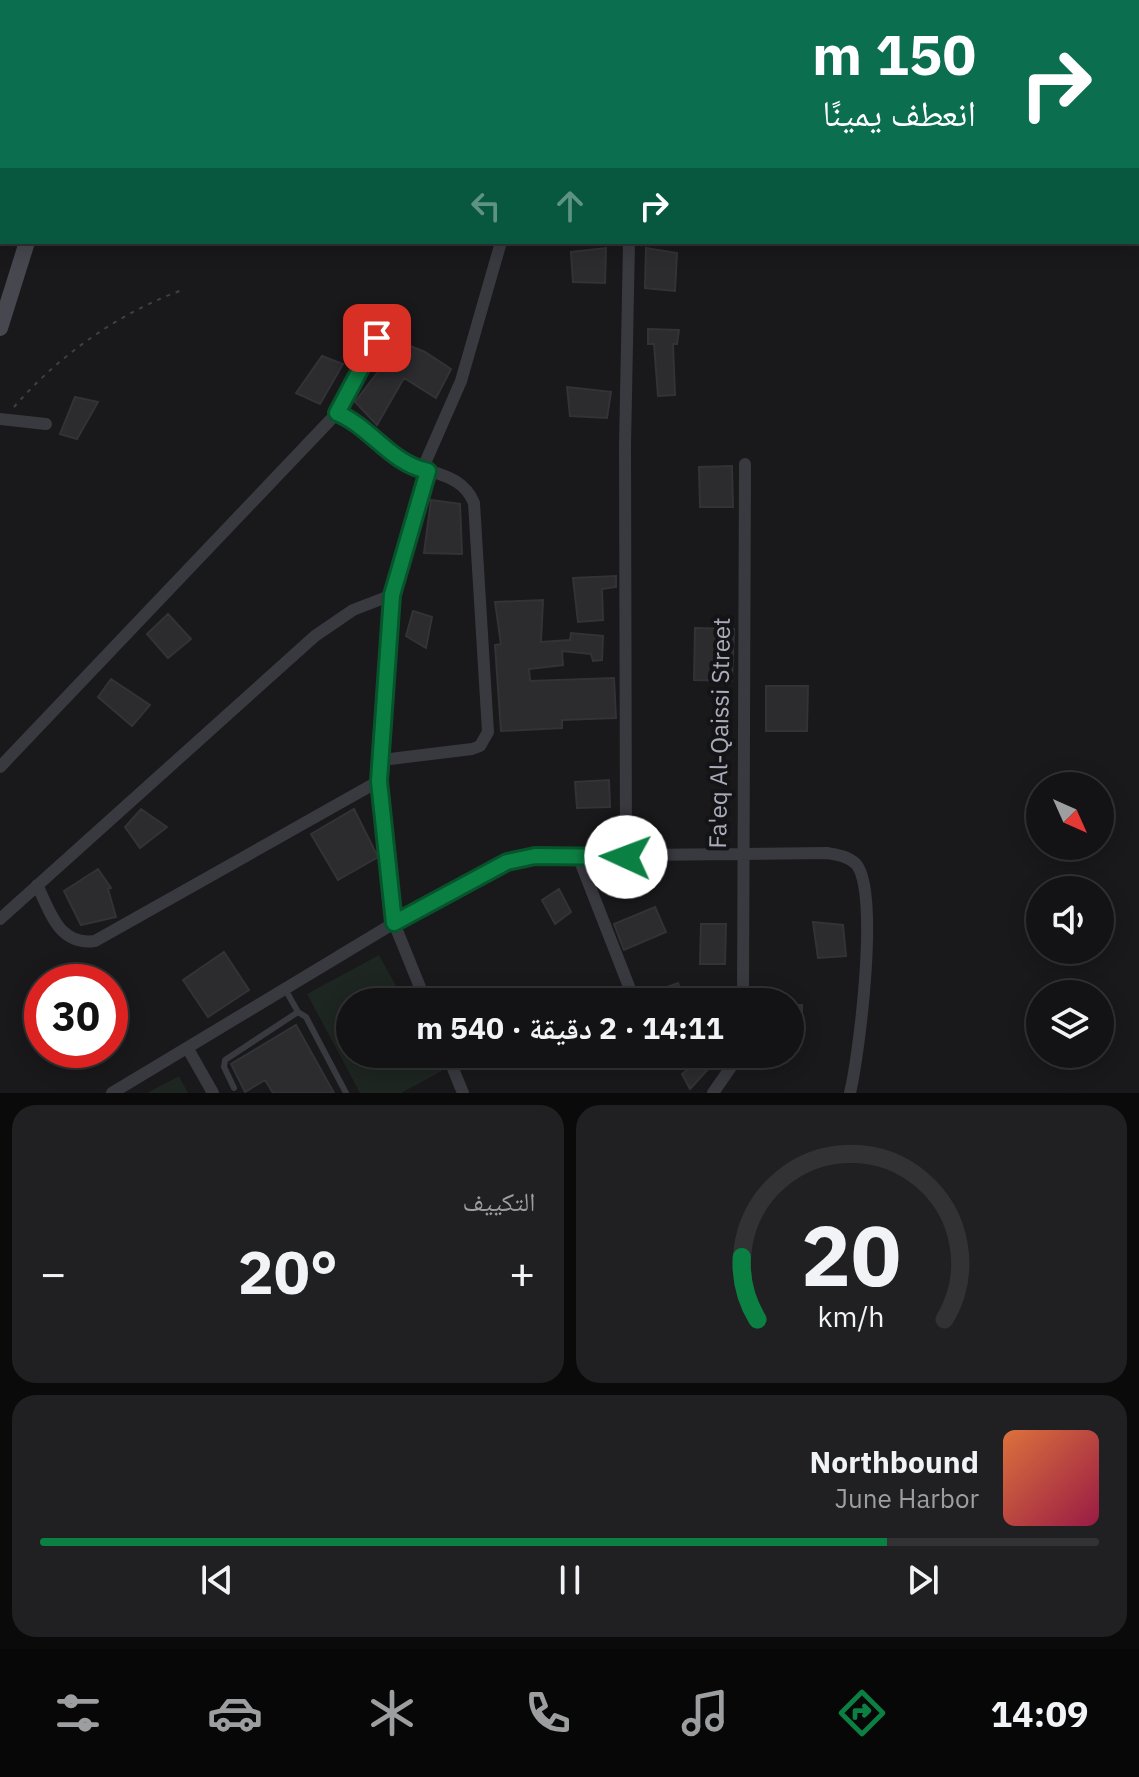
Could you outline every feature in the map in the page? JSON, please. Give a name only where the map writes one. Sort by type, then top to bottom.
[{"type":"street","points":[[0,328],[26,244]]},
{"type":"street","points":[[420,988],[394,923],[379,781],[392,595],[425,471],[465,369],[500,244]]},
{"type":"street","points":[[626,857],[625,446],[629,244]]},
{"type":"street","points":[[0,767],[337,413],[377,338]]},
{"type":"street","points":[[337,413],[358,422],[399,458],[425,471],[449,476],[464,484],[474,503],[489,726],[485,740],[472,749],[382,760]]},
{"type":"street","points":[[2,419],[46,424]]},
{"type":"street","name":"Fa'eq Al-Qaissi Street","points":[[743,988],[745,464]]},
{"type":"street","points":[[0,919],[315,636],[353,610],[392,595]]},
{"type":"street","points":[[37,885],[62,933],[76,942],[95,941],[379,781]]},
{"type":"street","points":[[112,1093],[394,923],[507,862],[535,856],[741,855],[844,856],[856,864],[863,877],[867,889],[862,1012],[857,1063],[850,1093]]},
{"type":"street","points":[[578,856],[630,988]]},
{"type":"street","points":[[188,1049],[213,1093]]},
{"type":"street","points":[[453,1068],[463,1093]]},
{"type":"street","points":[[713,1093],[730,1068]]},
{"type":"lane","points":[[285,989],[298,1012],[306,1017],[346,1093]]},
{"type":"lane","points":[[234,1088],[224,1067],[225,1060],[298,1012]]},
{"type":"path","points":[[2,419],[36,382],[100,333],[159,298],[185,289]]},
{"type":"shaded area","points":[[379,955],[397,988],[336,988],[336,1048],[307,994]]},
{"type":"shaded area","points":[[347,1068],[440,1068],[442,1071],[401,1093],[360,1093]]},
{"type":"shaded area","points":[[179,1076],[188,1093],[147,1093]]},
{"type":"building","points":[[606,248],[605,283],[573,282],[571,252]]},
{"type":"building","points":[[646,248],[677,253],[675,291],[645,288]]},
{"type":"building","points":[[648,329],[679,330],[677,344],[673,344],[675,395],[658,396],[654,344],[648,344]]},
{"type":"building","points":[[393,339],[425,352],[451,369],[436,398],[404,378],[377,425],[355,402],[383,365],[378,362]]},
{"type":"building","points":[[322,356],[343,364],[320,404],[296,393]]},
{"type":"building","points":[[567,387],[611,392],[607,418],[570,416]]},
{"type":"building","points":[[75,397],[98,402],[77,439],[60,434]]},
{"type":"building","points":[[732,466],[733,507],[700,507],[699,467]]},
{"type":"building","points":[[431,500],[460,504],[462,554],[424,553]]},
{"type":"building","points":[[616,576],[616,587],[602,589],[603,620],[578,622],[573,578]]},
{"type":"building","points":[[543,600],[541,642],[570,640],[571,633],[603,636],[602,660],[593,661],[591,654],[562,651],[563,665],[529,669],[530,681],[614,678],[616,718],[562,720],[562,728],[501,731],[495,645],[501,644],[495,602]]},
{"type":"building","points":[[413,611],[432,617],[426,648],[406,636]]},
{"type":"building","points":[[168,614],[191,639],[168,658],[147,634]]},
{"type":"building","points":[[695,628],[734,629],[732,681],[694,680]]},
{"type":"building","points":[[111,679],[150,705],[132,726],[98,697]]},
{"type":"building","points":[[766,686],[808,686],[807,731],[766,731]]},
{"type":"building","points":[[609,780],[610,807],[577,808],[575,782]]},
{"type":"building","points":[[141,809],[167,827],[140,848],[125,827]]},
{"type":"building","points":[[354,809],[378,857],[338,880],[311,834]]},
{"type":"building","points":[[98,869],[111,888],[108,889],[116,917],[81,925],[64,891]]},
{"type":"building","points":[[559,889],[571,912],[555,924],[542,900]]},
{"type":"building","points":[[655,907],[666,932],[624,950],[614,924]]},
{"type":"building","points":[[813,922],[843,925],[846,956],[818,958]]},
{"type":"building","points":[[701,924],[726,924],[725,964],[700,964]]},
{"type":"building","points":[[224,952],[249,990],[208,1017],[183,980]]},
{"type":"building","points":[[296,1025],[334,1093],[273,1093],[265,1080],[245,1092],[231,1064]]},
{"type":"building","points":[[690,1068],[709,1068],[690,1089],[682,1074]]},
{"type":"route","points":[[377,338],[337,413],[358,422],[399,458],[428,471],[392,595],[379,781],[394,923],[507,862],[535,856],[626,857]]}]
